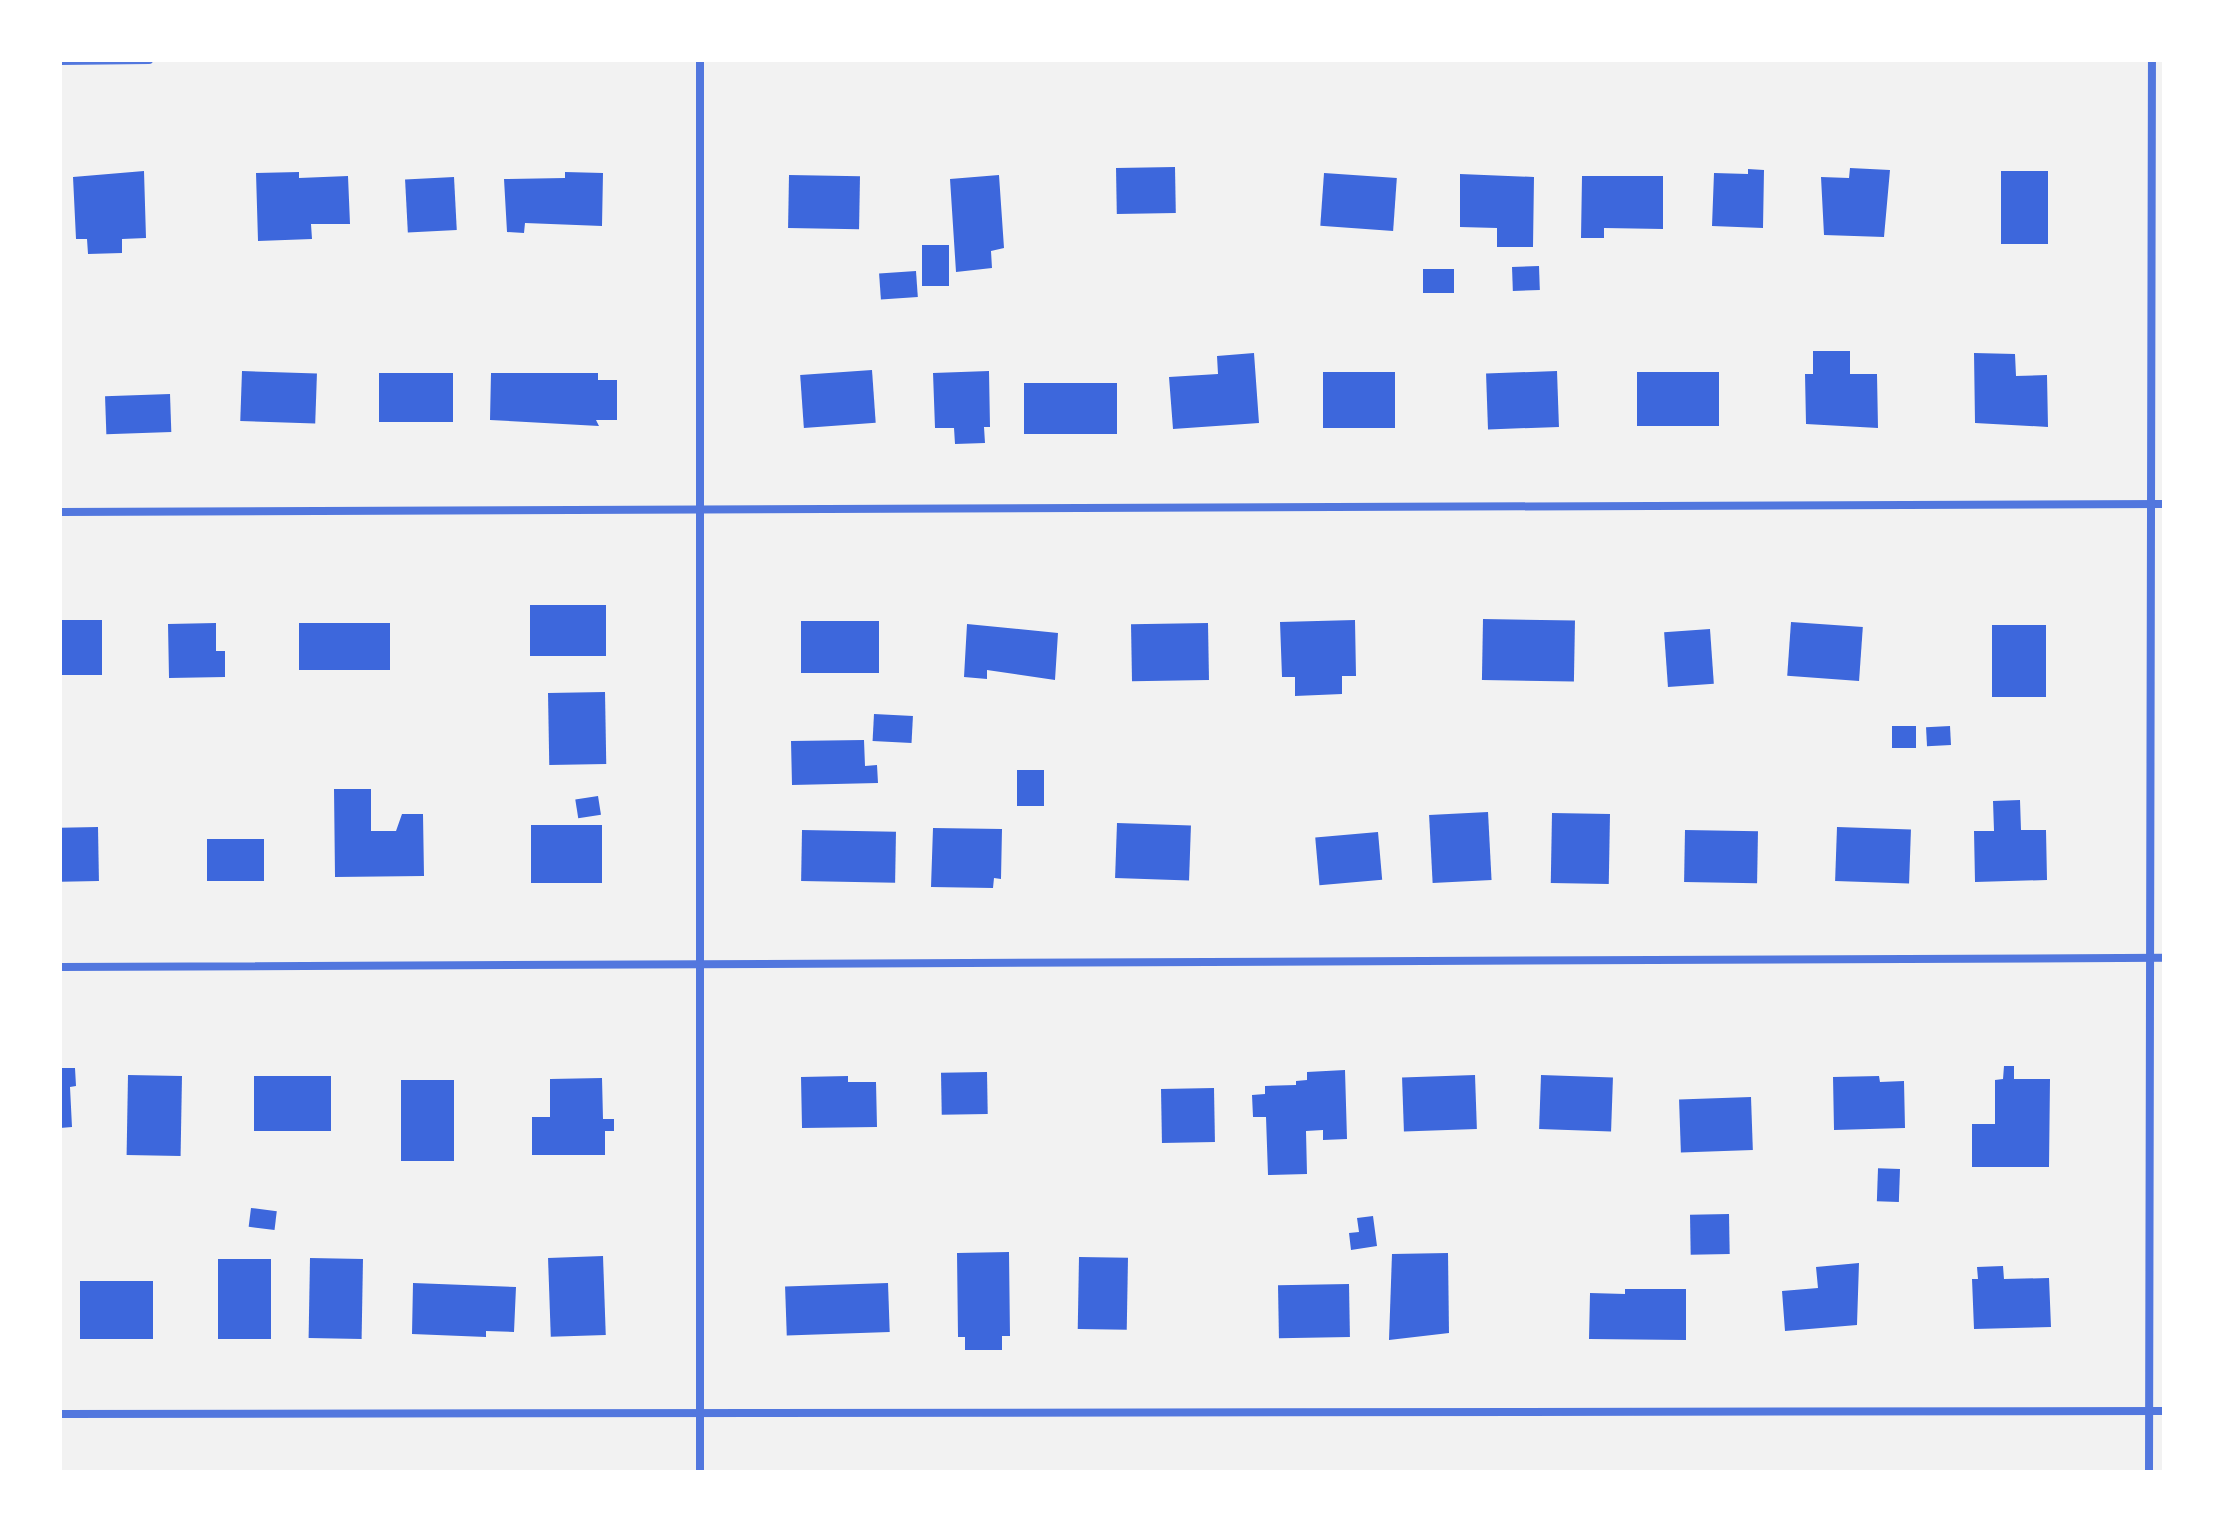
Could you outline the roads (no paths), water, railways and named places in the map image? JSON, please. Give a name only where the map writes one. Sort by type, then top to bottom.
[{"type":"street","points":[[60,61],[149,60]]},
{"type":"street","points":[[700,60],[700,1472]]},
{"type":"street","points":[[2149,1472],[2152,60]]},
{"type":"street","points":[[60,512],[2164,504]]},
{"type":"street","points":[[60,967],[2164,958]]},
{"type":"street","points":[[60,1414],[2164,1411]]}]
